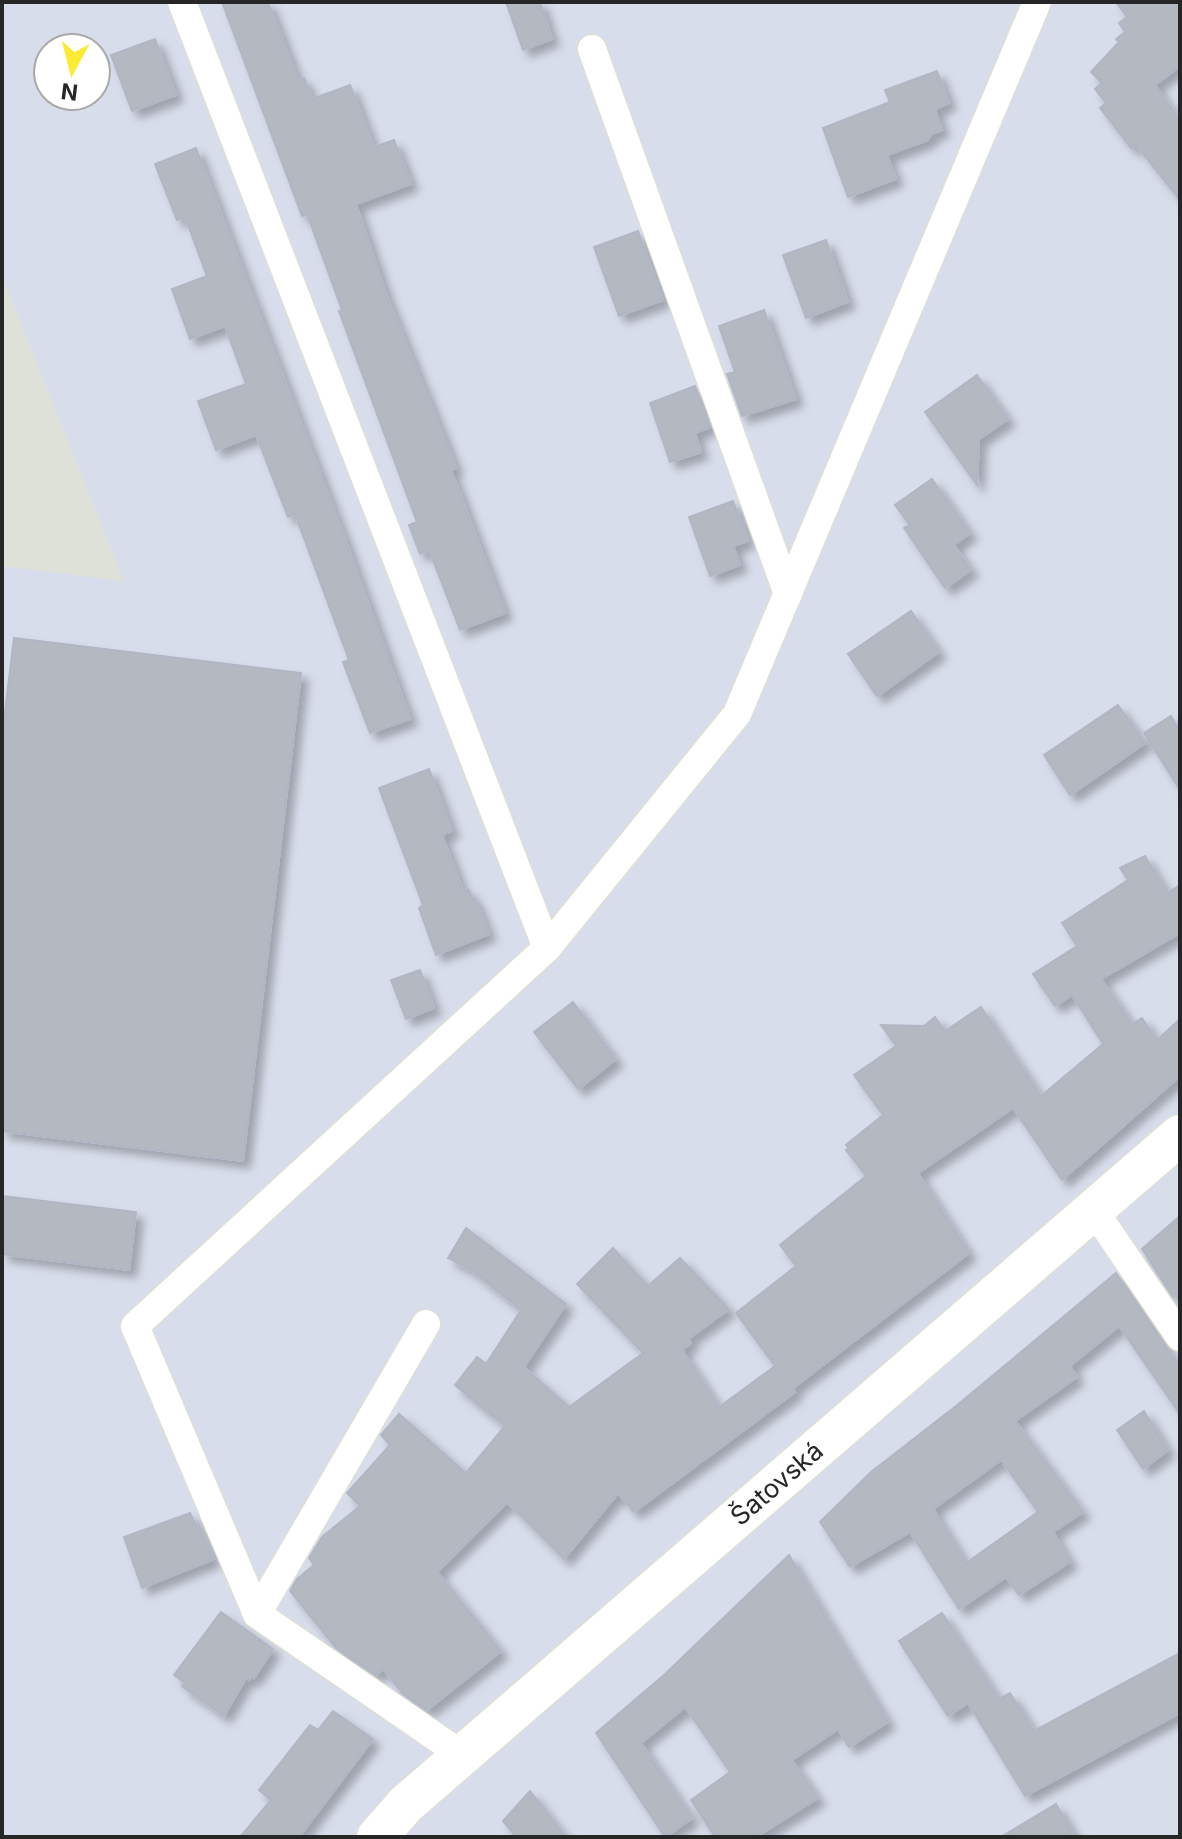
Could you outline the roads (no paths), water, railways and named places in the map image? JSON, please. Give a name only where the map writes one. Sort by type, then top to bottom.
[{"type":"main road","name":"Šatovská","points":[[377,1837],[406,1804],[462,1755],[1180,1135]]},
{"type":"street","points":[[182,2],[547,948]]},
{"type":"street","points":[[462,1755],[257,1614],[135,1326],[547,948],[737,714],[1037,2]]},
{"type":"street","points":[[592,49],[788,594]]},
{"type":"street","points":[[1093,1209],[1180,1337]]},
{"type":"street","points":[[257,1614],[426,1324]]}]
